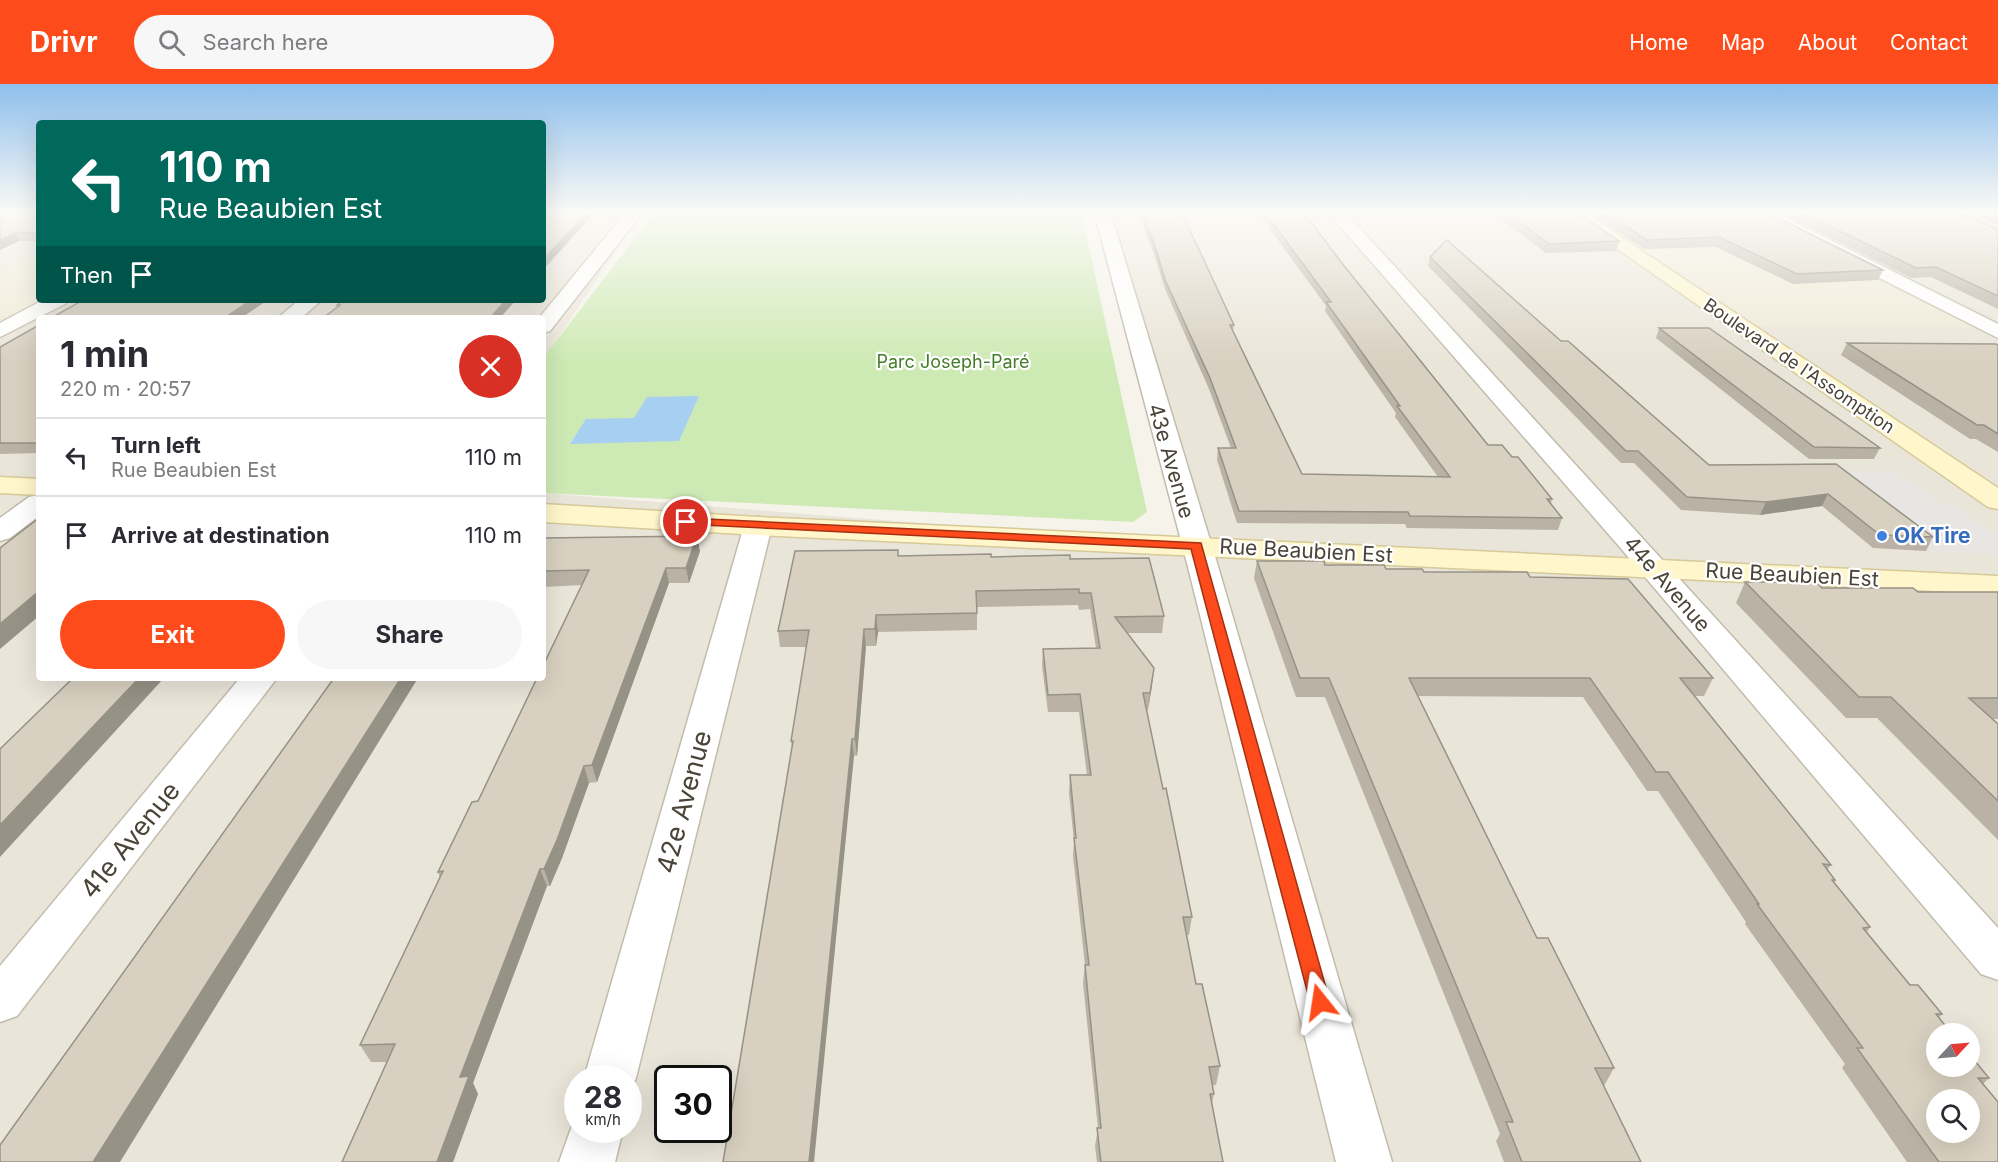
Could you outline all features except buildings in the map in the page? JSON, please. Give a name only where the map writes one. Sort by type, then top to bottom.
[{"type":"street","points":[[546,323],[596,261]]},
{"type":"street","name":"43e Avenue","points":[[1116,261],[1364,1162]]},
{"type":"street","name":"44e Avenue","points":[[1380,261],[1998,960]]},
{"type":"street","name":"Boulevard de l'Assomption","points":[[1645,261],[1998,501]]},
{"type":"street","points":[[1858,261],[1998,332]]},
{"type":"street","points":[[0,331],[52,303]]},
{"type":"street","points":[[292,315],[308,303]]},
{"type":"street","points":[[0,485],[36,487]]},
{"type":"street","points":[[0,532],[36,505]]},
{"type":"street","name":"Rue Beaubien Est","points":[[546,513],[758,526],[1196,545],[1998,585]]},
{"type":"street","name":"42e Avenue","points":[[613,1065],[758,526]]},
{"type":"street","name":"41e Avenue","points":[[0,1001],[257,681]]},
{"type":"street","points":[[587,1162],[592,1143]]},
{"type":"shaded area","points":[[0,261],[36,261],[36,303],[546,303],[546,261],[609,261],[546,356],[546,315],[36,315],[36,681],[546,681],[546,493],[1196,545],[1116,261],[1998,261],[1998,1162],[0,1162]]},
{"type":"shaded area","points":[[21,261],[36,261],[36,303],[52,303],[0,331],[0,271]]},
{"type":"shaded area","points":[[1645,261],[1859,261],[1989,327],[1740,326]]},
{"type":"shaded area","points":[[1824,472],[1897,472],[1943,505],[1953,505],[1998,536],[1998,555],[1926,551]]},
{"type":"green space","name":"Parc Joseph-Paré","points":[[617,261],[1092,261],[1147,512],[1133,522],[546,493],[546,354]]},
{"type":"water","points":[[699,396],[679,441],[570,444],[586,419],[634,418],[647,397]]},
{"type":"place","name":"OK Tire","points":[[1882,536]]},
{"type":"route","points":[[686,522],[1196,545],[1320,1002]]}]
